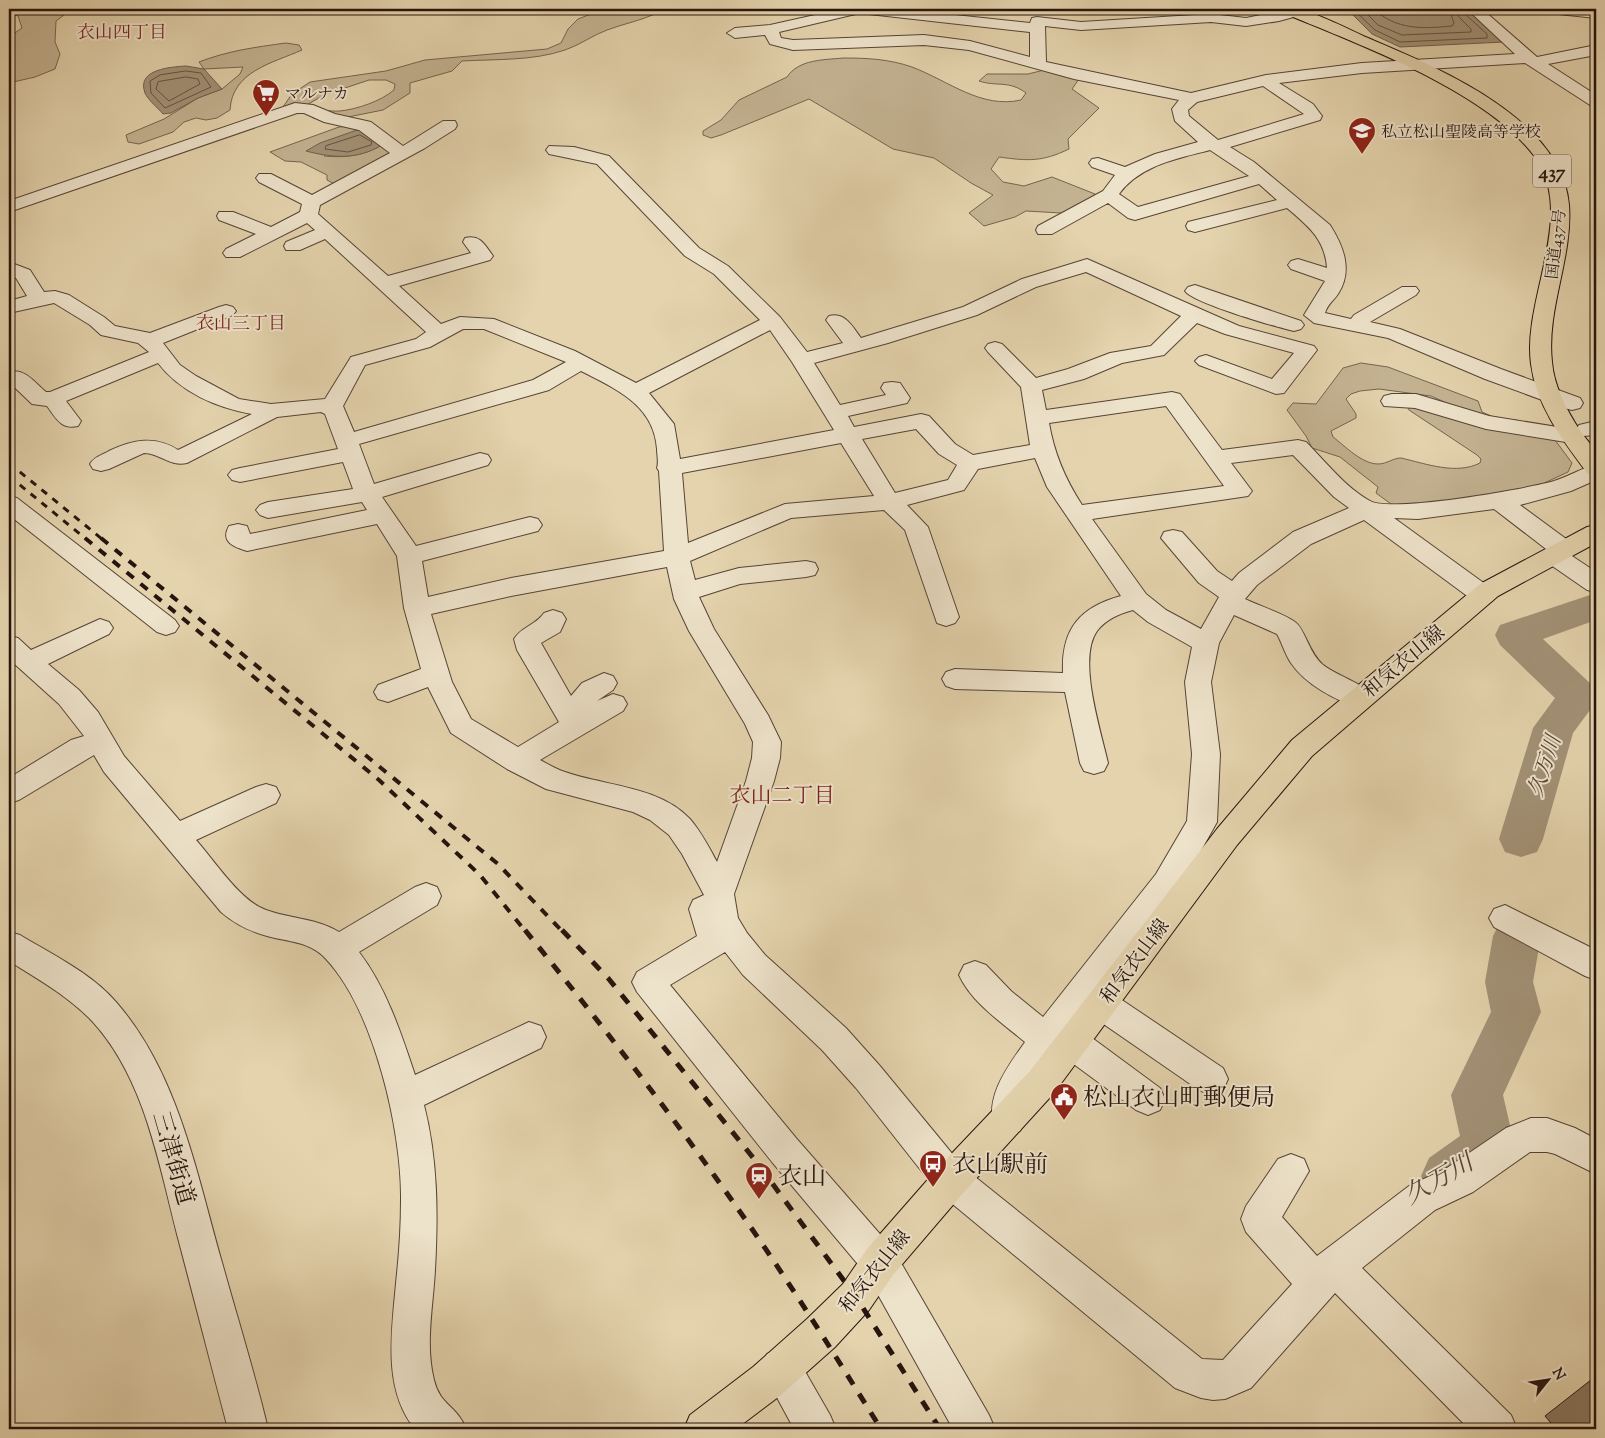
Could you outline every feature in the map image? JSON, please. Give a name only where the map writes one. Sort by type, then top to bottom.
[{"type":"main road","name":"国道437号","points":[[1296,10],[1471,86],[1508,109],[1538,135],[1558,156],[1568,174],[1576,196],[1576,222],[1568,280]]},
{"type":"main road","name":"国道437号","points":[[1419,64],[1505,118],[1544,156],[1553,173],[1560,194],[1560,219],[1542,334],[1541,363],[1588,434]]},
{"type":"main road","name":"国道437号","points":[[1572,403],[1588,434],[1596,470]]},
{"type":"main road","name":"和気衣山線","points":[[704,1429],[781,1368],[821,1333],[856,1297],[880,1262],[951,1180],[1042,1082],[1059,1041],[1101,1004],[1227,837],[1302,748],[1483,595],[1596,532]]},
{"type":"street","points":[[735,33],[770,30],[860,9],[1038,19],[1212,18],[1246,22],[1296,10]]},
{"type":"street","points":[[1474,9],[1531,60],[1596,102]]},
{"type":"street","points":[[1549,9],[1568,10],[1595,17]]},
{"type":"street","points":[[1038,19],[1038,64]]},
{"type":"street","points":[[770,30],[775,41],[782,44],[924,40],[970,46],[1038,64],[1191,98],[1266,80],[1419,64],[1531,60],[1578,55],[1596,50]]},
{"type":"street","points":[[1578,55],[1596,62]]},
{"type":"street","points":[[1045,230],[1108,196],[1127,174],[1161,158],[1215,145],[1314,116],[1311,109],[1280,93],[1266,80]]},
{"type":"street","points":[[1191,98],[1180,109],[1181,117],[1215,145],[1248,166],[1323,229],[1330,239],[1338,270],[1338,278],[1331,291],[1314,310],[1314,315]]},
{"type":"street","points":[[12,209],[294,108],[306,108],[330,118],[365,126],[376,132],[393,148],[404,152]]},
{"type":"street","points":[[233,253],[272,234],[448,124]]},
{"type":"street","points":[[554,150],[582,154],[603,160],[668,230],[692,252],[721,270],[774,321],[802,360],[889,502],[916,528],[946,618]]},
{"type":"street","points":[[1098,163],[1127,174]]},
{"type":"street","points":[[12,209],[39,184],[58,171]]},
{"type":"street","points":[[265,178],[310,209],[328,231],[383,284],[439,333]]},
{"type":"street","points":[[1108,196],[1135,214],[1262,178]]},
{"type":"street","points":[[1195,226],[1289,202]]},
{"type":"street","points":[[226,216],[272,234]]},
{"type":"street","points":[[293,246],[328,231]]},
{"type":"street","points":[[383,284],[483,256],[472,242]]},
{"type":"street","points":[[1298,265],[1338,278]]},
{"type":"street","points":[[802,360],[856,346],[970,310],[1029,283],[1087,266],[1194,315],[1232,330],[1307,350],[1276,388],[1206,361]]},
{"type":"street","points":[[9,268],[23,274],[39,299]]},
{"type":"street","points":[[1170,304],[1217,279]]},
{"type":"street","points":[[1195,291],[1294,325]]},
{"type":"street","points":[[1359,325],[1361,319],[1409,291]]},
{"type":"street","points":[[9,307],[39,299],[55,297],[62,299],[97,321],[108,331],[156,347],[173,369],[188,381],[212,395],[233,404],[280,416]]},
{"type":"street","points":[[20,375],[40,399],[53,399],[156,347],[185,325],[226,311]]},
{"type":"street","points":[[1031,386],[1076,374],[1117,357],[1157,351],[1194,315]]},
{"type":"street","points":[[1314,315],[1321,319],[1393,333],[1493,374],[1557,388],[1572,403]]},
{"type":"street","points":[[1274,341],[1294,325],[1314,315]]},
{"type":"street","points":[[836,320],[856,346]]},
{"type":"street","points":[[636,391],[724,344],[774,321]]},
{"type":"street","points":[[330,406],[343,393],[354,365],[358,361],[423,343],[460,323],[487,323],[581,362],[636,391],[663,424],[668,445],[668,468],[677,557],[685,592],[702,631],[758,722],[767,742],[766,758],[755,796],[719,894]]},
{"type":"street","points":[[995,348],[1031,386],[1044,450],[1059,487],[1137,600],[1157,616],[1206,644]]},
{"type":"street","points":[[240,475],[348,448],[541,385],[581,362]]},
{"type":"street","points":[[834,413],[899,398],[892,388]]},
{"type":"street","points":[[53,399],[70,421]]},
{"type":"street","points":[[1037,418],[1172,399],[1240,491],[1076,513]]},
{"type":"street","points":[[1392,401],[1416,401],[1486,422],[1588,434]]},
{"type":"street","points":[[101,464],[149,446],[160,448],[172,457],[179,458],[262,418],[280,416],[315,405],[330,406],[338,416],[348,448],[368,494],[402,542],[409,556],[417,608],[436,674],[461,726],[517,761],[556,781],[640,804],[660,812],[679,828],[693,846],[719,894],[723,920],[736,942],[754,965],[834,1039],[951,1180],[1182,1369],[1203,1380],[1225,1380],[1237,1374],[1326,1275],[1422,1198],[1460,1180],[1524,1137],[1539,1135],[1555,1137],[1596,1157]]},
{"type":"street","points":[[668,468],[921,421],[948,449],[969,463],[1044,450]]},
{"type":"street","points":[[1216,458],[1298,446],[1324,474],[1366,510],[1483,595]]},
{"type":"street","points":[[268,510],[368,494],[480,460]]},
{"type":"street","points":[[417,608],[511,587],[677,557],[785,512],[799,509],[838,508],[889,502],[956,485],[962,478],[969,463]]},
{"type":"street","points":[[1059,1041],[1167,883],[1202,822],[1206,754],[1198,682],[1206,644],[1231,599],[1260,569],[1302,538],[1366,510],[1418,511],[1498,502],[1563,486],[1596,470]]},
{"type":"street","points":[[1498,502],[1596,584]]},
{"type":"street","points":[[9,503],[166,626]]},
{"type":"street","points":[[238,532],[238,539],[247,543],[382,515]]},
{"type":"street","points":[[409,556],[530,525]]},
{"type":"street","points":[[1173,538],[1208,577],[1231,599],[1286,628],[1293,635],[1298,654],[1310,668],[1327,681],[1360,698]]},
{"type":"street","points":[[685,592],[739,576],[806,569]]},
{"type":"street","points":[[1094,763],[1075,669],[1077,646],[1094,617],[1112,607],[1137,600]]},
{"type":"street","points":[[553,619],[551,626],[527,639],[530,650],[579,723]]},
{"type":"street","points":[[19,654],[100,628]]},
{"type":"street","points":[[19,654],[69,697],[88,719],[114,764],[232,903],[245,914],[258,920],[306,930],[325,938],[337,948],[350,965],[366,994],[388,1046],[404,1096],[417,1159],[416,1272],[410,1327],[414,1380],[428,1414],[446,1429]]},
{"type":"street","points":[[388,692],[436,674]]},
{"type":"street","points":[[954,679],[1078,683]]},
{"type":"street","points":[[579,723],[582,699],[589,690],[608,693]]},
{"type":"street","points":[[517,761],[579,723]]},
{"type":"street","points":[[9,792],[81,748],[101,742]]},
{"type":"street","points":[[175,836],[266,795]]},
{"type":"street","points":[[719,894],[701,898],[715,942],[648,982],[784,1150],[880,1262],[975,1429]]},
{"type":"street","points":[[337,948],[426,896]]},
{"type":"street","points":[[1505,918],[1596,966]]},
{"type":"street","name":"三津街道","points":[[9,945],[73,984],[104,1011],[127,1043],[146,1076],[157,1101],[182,1181],[248,1429]]},
{"type":"street","points":[[975,975],[999,1001],[1148,1099]]},
{"type":"street","points":[[1101,1004],[1211,1079]]},
{"type":"street","points":[[404,1096],[530,1037]]},
{"type":"street","points":[[1291,1171],[1259,1219],[1326,1275],[1497,1429]]},
{"type":"street","points":[[781,1368],[816,1429]]},
{"type":"shaded area","points":[[9,9],[72,9],[56,21],[55,42],[60,54],[55,69],[35,77],[9,83],[9,37],[22,28],[18,16],[9,12]]},
{"type":"shaded area","points":[[604,9],[655,9],[655,14],[607,30],[571,48],[553,54],[514,59],[462,61],[452,71],[410,83],[410,93],[383,110],[328,121],[313,118],[310,112],[318,110],[340,111],[354,108],[376,101],[394,90],[395,84],[386,80],[369,80],[324,95],[298,110],[278,114],[292,94],[310,82],[386,71],[425,60],[547,49],[561,43],[568,29],[578,19]]},
{"type":"shaded area","points":[[286,43],[299,45],[302,50],[267,64],[246,77],[232,97],[230,110],[217,118],[206,120],[196,118],[184,122],[173,132],[139,144],[128,142],[126,135],[164,119],[198,98],[222,89],[240,74],[243,67],[204,69],[199,62],[231,52]]},
{"type":"shaded area","points":[[861,58],[903,64],[965,92],[992,101],[1021,100],[1026,93],[1014,86],[979,81],[987,74],[1028,74],[1044,70],[1079,79],[1072,89],[1099,108],[1068,139],[1069,149],[1051,156],[1035,159],[999,157],[991,169],[1003,182],[1024,186],[1052,177],[1095,194],[1090,201],[1061,213],[1026,211],[1015,217],[984,226],[969,213],[993,195],[971,183],[934,158],[893,149],[809,99],[721,135],[711,138],[703,135],[703,131],[721,120],[739,100],[787,77],[798,67],[820,60]]},
{"type":"shaded area","points":[[348,126],[360,129],[342,137],[324,156],[354,155],[368,152],[382,145],[395,158],[340,187],[327,180],[327,175],[301,162],[285,161],[270,152],[339,127]]},
{"type":"shaded area","points":[[1361,363],[1388,367],[1478,401],[1482,412],[1505,422],[1516,420],[1531,424],[1555,440],[1572,463],[1568,472],[1540,485],[1493,496],[1415,506],[1391,504],[1376,493],[1378,487],[1340,457],[1312,448],[1306,436],[1287,410],[1293,403],[1316,404],[1343,368]],"holes":[[[1379,389],[1431,396],[1449,404],[1407,406],[1409,410],[1477,455],[1481,459],[1480,463],[1461,468],[1441,467],[1401,458],[1381,464],[1372,463],[1354,454],[1333,437],[1331,431],[1356,418],[1356,414],[1346,399],[1351,394]]]},
{"type":"water","points":[[1347,9],[1466,9],[1504,42],[1400,47],[1372,34]]},
{"type":"water","points":[[186,66],[204,69],[222,89],[198,98],[171,113],[163,114],[145,93],[144,85],[146,79],[156,71]]},
{"type":"water","points":[[360,129],[382,145],[363,153],[345,156],[306,151],[320,143]]},
{"type":"building","points":[[1596,1376],[1596,1429],[1556,1429],[1545,1416]]},
{"type":"waterway","name":"久万川","points":[[1521,839],[1539,773],[1554,728],[1579,697],[1514,635],[1596,606]]},
{"type":"waterway","name":"久万川","points":[[1448,1176],[1489,1147],[1477,1095],[1516,1012],[1509,982],[1517,936]]},
{"type":"railway","points":[[9,463],[102,539]]},
{"type":"railway","points":[[9,476],[86,539]]},
{"type":"railway","points":[[85,538],[379,780],[480,875],[526,932]]},
{"type":"railway","points":[[101,538],[498,864],[563,932]]},
{"type":"railway","points":[[525,930],[625,1056],[721,1185],[783,1275],[881,1429]]},
{"type":"railway","points":[[562,930],[608,978],[755,1160],[856,1297],[940,1429]]},
{"type":"place","name":"マルナカ","points":[[266,117]]},
{"type":"place","name":"私立松山聖陵高等学校","points":[[1362,155]]},
{"type":"place","name":"松山衣山町郵便局","points":[[1064,1121]]},
{"type":"place","name":"衣山駅前","points":[[933,1188]]},
{"type":"place","name":"衣山","points":[[759,1200]]},
{"type":"district","name":"衣山四丁目","points":[[122,32]]},
{"type":"district","name":"衣山三丁目","points":[[241,323]]},
{"type":"district","name":"衣山二丁目","points":[[782,795]]}]
